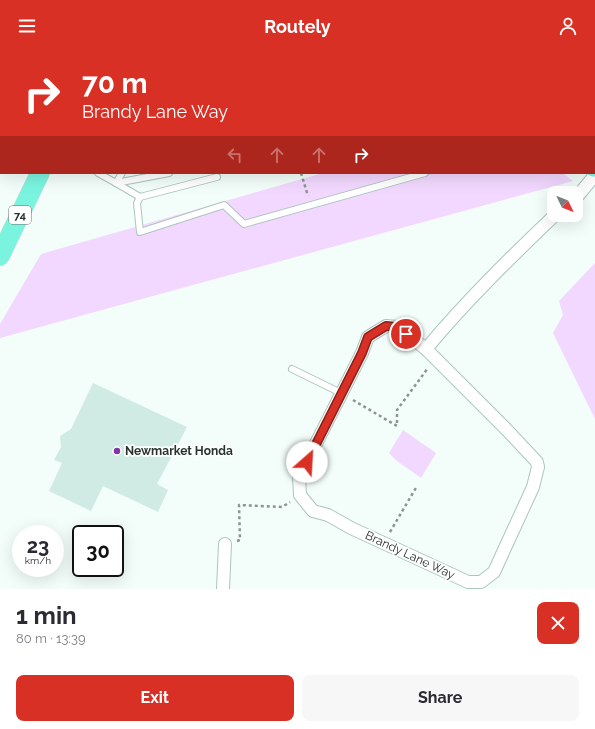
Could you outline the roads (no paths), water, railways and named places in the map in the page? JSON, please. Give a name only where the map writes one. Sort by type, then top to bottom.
[{"type":"main road","name":"74","points":[[0,256],[40,174]]},
{"type":"street","points":[[583,190],[595,175]]},
{"type":"street","points":[[426,349],[444,327],[548,222]]},
{"type":"street","name":"Brandy Lane Way","points":[[386,326],[397,327],[426,349],[508,430],[537,462],[537,475],[533,487],[494,572],[487,578],[481,582],[468,582],[328,515],[314,511],[300,495],[299,477],[341,394],[362,353],[368,337],[386,326]]},
{"type":"street","points":[[223,589],[225,544]]},
{"type":"lane","points":[[100,174],[140,197],[217,177]]},
{"type":"lane","points":[[116,183],[121,174]]},
{"type":"lane","points":[[116,183],[164,174]]},
{"type":"lane","points":[[140,197],[137,203],[140,232],[224,205],[244,224],[422,174]]},
{"type":"lane","points":[[292,369],[341,394]]},
{"type":"place","name":"Newmarket Honda","points":[[117,451]]}]
